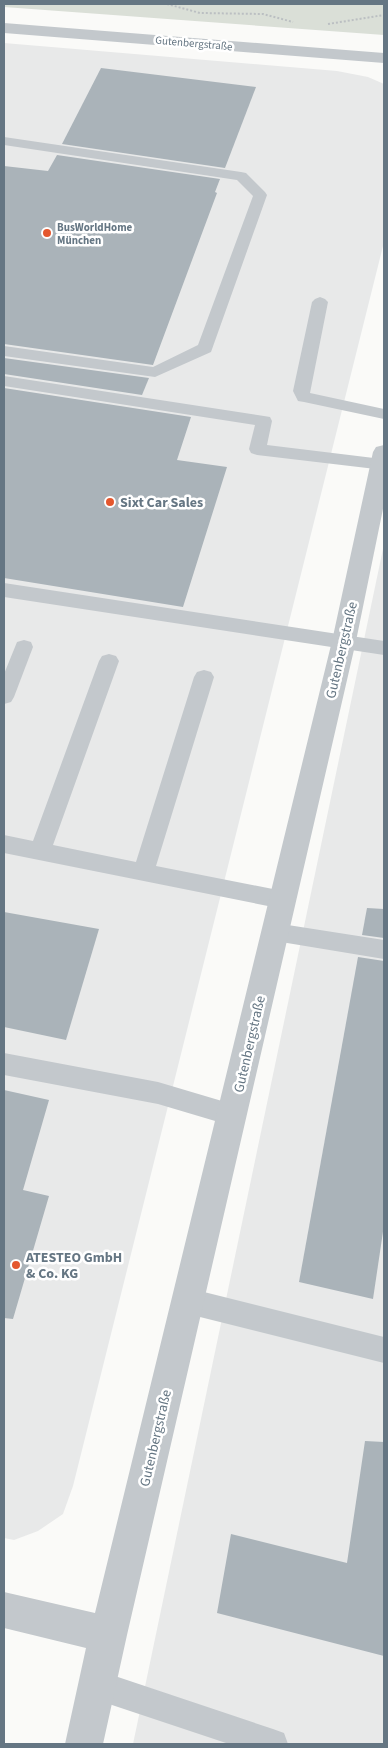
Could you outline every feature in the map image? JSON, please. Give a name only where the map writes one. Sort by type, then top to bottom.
[{"type":"street","name":"Gutenbergstraße","points":[[4,28],[384,58]]},
{"type":"street","name":"Gutenbergstraße","points":[[84,1744],[108,1635],[344,641],[383,459]]},
{"type":"street","points":[[4,1610],[108,1635]]},
{"type":"lane","points":[[4,141],[241,176],[260,195],[205,348],[155,372],[4,351]]},
{"type":"lane","points":[[320,302],[302,391],[304,397],[384,414]]},
{"type":"lane","points":[[4,381],[264,421],[257,450],[383,459]]},
{"type":"lane","points":[[4,590],[384,648]]},
{"type":"lane","points":[[4,697],[24,647]]},
{"type":"lane","points":[[40,852],[109,661]]},
{"type":"lane","points":[[143,872],[204,677]]},
{"type":"lane","points":[[4,844],[283,900]]},
{"type":"lane","points":[[275,932],[384,950]]},
{"type":"lane","points":[[4,1064],[158,1093],[232,1115]]},
{"type":"lane","points":[[188,1301],[384,1350]]},
{"type":"lane","points":[[97,1685],[273,1744]]},
{"type":"path","points":[[167,4],[198,13],[270,14],[283,17],[296,24]]},
{"type":"path","points":[[321,25],[384,14]]},
{"type":"shaded area","points":[[4,4],[384,4],[384,35],[4,7]]},
{"type":"shaded area","points":[[4,43],[337,71],[368,77],[384,84],[384,242],[73,1486],[63,1514],[38,1531],[14,1540],[4,1538]]},
{"type":"shaded area","points":[[384,544],[384,1744],[133,1744]]},
{"type":"building","points":[[101,68],[256,87],[225,168],[62,144]]},
{"type":"building","points":[[57,155],[220,179],[215,192],[217,193],[153,365],[4,344],[4,166],[48,171]]},
{"type":"building","points":[[4,358],[149,378],[142,395],[4,374]]},
{"type":"building","name":"Sixt Car Sales","points":[[4,388],[191,417],[177,460],[227,467],[183,607],[4,578]]},
{"type":"building","points":[[367,908],[384,909],[384,938],[362,935]]},
{"type":"building","points":[[4,912],[99,929],[66,1040],[4,1027]]},
{"type":"building","points":[[358,957],[384,961],[384,1225],[373,1299],[299,1282]]},
{"type":"building","points":[[4,1090],[49,1100],[23,1190],[49,1196],[13,1319],[4,1318]]},
{"type":"building","points":[[365,1441],[384,1442],[384,1656],[217,1613],[231,1534],[347,1563]]},
{"type":"place","name":"BusWorldHome München","points":[[47,233]]},
{"type":"place","name":"Sixt Car Sales","points":[[110,502]]},
{"type":"place","name":"ATESTEO GmbH & Co. KG","points":[[16,1265]]}]
